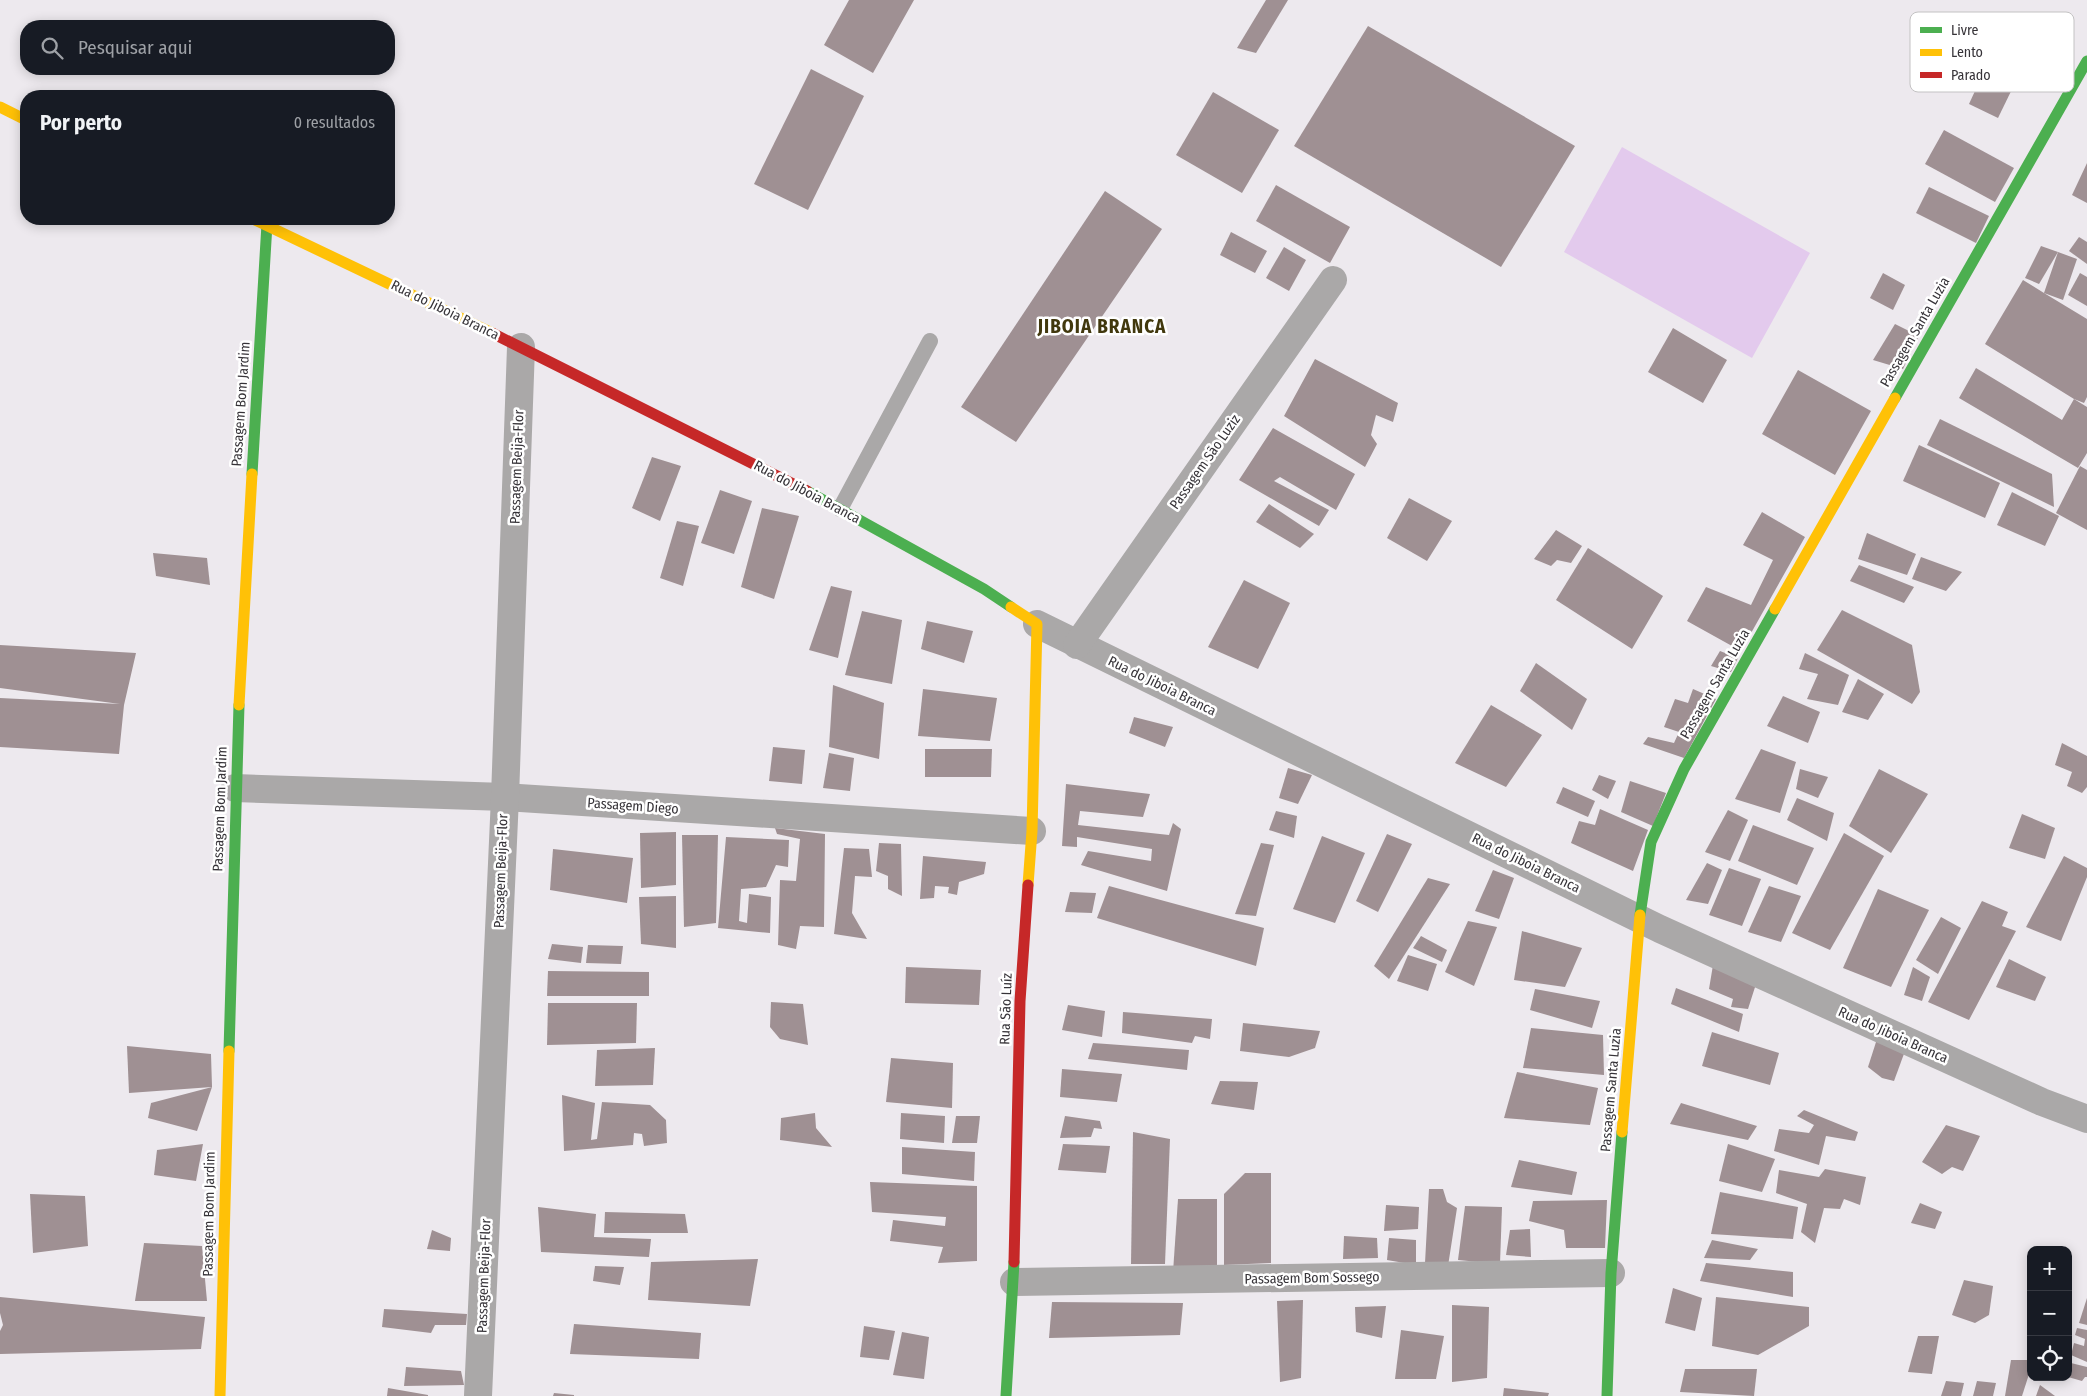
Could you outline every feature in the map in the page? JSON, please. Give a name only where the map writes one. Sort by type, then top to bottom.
[{"type":"street","name":"Passagem Santa Luzia","points":[[2074,84],[2087,61]]},
{"type":"street","name":"Passagem Santa Luzia","points":[[1607,1396],[1611,1273],[1640,918],[1651,842],[1684,769],[2069,92]]},
{"type":"street","points":[[0,107],[20,117]]},
{"type":"street","name":"Passagem Bom Jardim","points":[[220,1396],[234,788],[267,225]]},
{"type":"street","name":"Rua do Jiboia Branca","points":[[269,225],[521,347],[840,509],[984,589],[1037,624],[1077,645],[1702,948],[2042,1102],[2087,1119]]},
{"type":"street","name":"Passagem São Luziz","points":[[1077,645],[1333,280]]},
{"type":"street","name":"Passagem Beija-Flor","points":[[478,1396],[521,347]]},
{"type":"street","name":"Rua São Luíz","points":[[1006,1396],[1014,1282],[1020,1001],[1032,831],[1037,624]]},
{"type":"street","name":"Passagem Diego","points":[[234,788],[504,797],[1032,831]]},
{"type":"street","name":"Passagem Bom Sossego","points":[[1014,1282],[1611,1273]]},
{"type":"lane","points":[[840,509],[930,341]]},
{"type":"shaded area","points":[[1622,147],[1810,253],[1752,358],[1564,252]]},
{"type":"building","points":[[849,0],[914,0],[873,73],[824,45]]},
{"type":"building","points":[[1266,0],[1288,0],[1256,53],[1237,48]]},
{"type":"building","points":[[1368,26],[1575,146],[1501,267],[1294,146]]},
{"type":"building","points":[[811,69],[864,96],[808,210],[754,184]]},
{"type":"building","points":[[1213,92],[1279,130],[1242,193],[1176,155]]},
{"type":"building","points":[[1975,92],[2011,92],[1998,118],[1969,104]]},
{"type":"building","points":[[1944,130],[2014,168],[1995,202],[1925,164]]},
{"type":"building","points":[[2087,163],[2087,203],[2072,195]]},
{"type":"building","points":[[1276,185],[1350,227],[1330,263],[1256,221]]},
{"type":"building","points":[[1929,187],[1989,216],[1976,243],[1916,213]]},
{"type":"building","points":[[1105,191],[1162,229],[1016,442],[961,407]]},
{"type":"building","points":[[1231,232],[1267,251],[1255,273],[1220,255]]},
{"type":"building","points":[[2079,237],[2087,242],[2087,264],[2069,251]]},
{"type":"building","points":[[2041,246],[2058,252],[2039,284],[2025,278]]},
{"type":"building","points":[[1284,247],[1306,260],[1289,291],[1266,278]]},
{"type":"building","points":[[2058,252],[2077,259],[2063,300],[2044,293]]},
{"type":"building","points":[[1883,273],[1905,285],[1893,310],[1870,298]]},
{"type":"building","points":[[2080,273],[2087,277],[2087,306],[2068,295]]},
{"type":"building","points":[[2023,280],[2087,319],[2087,397],[2084,403],[2074,399],[1985,344]]},
{"type":"building","points":[[1895,324],[1919,336],[1903,369],[1873,360]]},
{"type":"building","points":[[1673,328],[1727,360],[1703,403],[1648,372]]},
{"type":"building","points":[[1315,359],[1398,403],[1393,422],[1376,415],[1371,435],[1377,444],[1365,467],[1284,416]]},
{"type":"building","points":[[1976,368],[2062,420],[2074,399],[2087,407],[2087,453],[2078,468],[1959,398]]},
{"type":"building","points":[[1798,370],[1871,411],[1835,475],[1762,434]]},
{"type":"building","points":[[1940,419],[2052,474],[2054,507],[1927,445]]},
{"type":"building","points":[[1273,428],[1355,474],[1336,510],[1280,477],[1274,481],[1329,510],[1319,526],[1239,480]]},
{"type":"building","points":[[1919,445],[2000,483],[1985,518],[1903,481]]},
{"type":"building","points":[[652,457],[681,466],[660,521],[632,508]]},
{"type":"building","points":[[2080,466],[2087,470],[2087,530],[2056,513]]},
{"type":"building","points":[[720,490],[752,501],[734,554],[701,543]]},
{"type":"building","points":[[2012,492],[2059,516],[2045,546],[1997,525]]},
{"type":"building","points":[[1409,498],[1452,521],[1427,561],[1387,538]]},
{"type":"building","points":[[1269,504],[1314,534],[1300,548],[1256,522]]},
{"type":"building","points":[[762,508],[799,516],[774,599],[741,587]]},
{"type":"building","points":[[1762,512],[1805,537],[1741,651],[1687,621],[1706,587],[1751,605],[1773,560],[1743,545]]},
{"type":"building","points":[[677,521],[699,526],[683,586],[660,578]]},
{"type":"building","points":[[1556,530],[1582,546],[1571,563],[1557,560],[1551,566],[1534,559]]},
{"type":"building","points":[[1867,533],[1916,554],[1907,575],[1858,559]]},
{"type":"building","points":[[1588,548],[1663,596],[1632,649],[1556,600]]},
{"type":"building","points":[[153,553],[207,558],[210,585],[156,576]]},
{"type":"building","points":[[1921,557],[1962,572],[1946,591],[1912,579]]},
{"type":"building","points":[[1859,565],[1914,587],[1904,603],[1850,581]]},
{"type":"building","points":[[1244,580],[1290,603],[1258,669],[1208,647]]},
{"type":"building","points":[[831,586],[852,591],[838,658],[809,650]]},
{"type":"building","points":[[1842,610],[1912,645],[1920,692],[1912,704],[1817,650]]},
{"type":"building","points":[[862,611],[902,620],[892,684],[845,675]]},
{"type":"building","points":[[927,621],[973,631],[964,663],[921,649]]},
{"type":"building","points":[[0,645],[136,653],[124,705],[119,754],[0,747],[0,698],[120,704],[0,688]]},
{"type":"building","points":[[1720,651],[1738,658],[1731,672],[1711,666]]},
{"type":"building","points":[[1805,653],[1849,675],[1838,705],[1807,699],[1818,674],[1799,669]]},
{"type":"building","points":[[1536,663],[1587,699],[1572,730],[1520,691]]},
{"type":"building","points":[[1858,679],[1884,694],[1868,720],[1842,712]]},
{"type":"building","points":[[833,685],[884,703],[879,759],[829,747]]},
{"type":"building","points":[[923,689],[997,698],[990,741],[918,736]]},
{"type":"building","points":[[1693,689],[1716,699],[1684,758],[1643,744],[1648,737],[1674,743],[1679,732],[1664,727],[1675,699],[1688,703]]},
{"type":"building","points":[[1783,696],[1820,712],[1808,743],[1767,726]]},
{"type":"building","points":[[1491,705],[1542,735],[1506,787],[1455,763]]},
{"type":"building","points":[[1134,717],[1173,727],[1165,747],[1129,733]]},
{"type":"building","points":[[2062,743],[2087,756],[2087,787],[2082,793],[2067,786],[2072,772],[2055,765]]},
{"type":"building","points":[[773,747],[805,750],[802,784],[769,781]]},
{"type":"building","points":[[925,749],[992,749],[991,777],[925,777]]},
{"type":"building","points":[[1761,749],[1796,762],[1780,813],[1735,799]]},
{"type":"building","points":[[829,753],[854,758],[850,791],[823,788]]},
{"type":"building","points":[[1288,768],[1312,775],[1298,804],[1279,798]]},
{"type":"building","points":[[1800,769],[1828,777],[1818,798],[1796,789]]},
{"type":"building","points":[[1879,769],[1928,794],[1891,853],[1849,826]]},
{"type":"building","points":[[1599,775],[1616,781],[1608,799],[1592,790]]},
{"type":"building","points":[[1630,781],[1666,793],[1653,826],[1621,812]]},
{"type":"building","points":[[1066,784],[1150,794],[1143,817],[1080,811],[1078,825],[1169,835],[1173,823],[1181,829],[1167,891],[1081,865],[1088,851],[1151,861],[1152,849],[1077,837],[1077,847],[1062,846]]},
{"type":"building","points":[[1563,787],[1595,801],[1588,817],[1556,803]]},
{"type":"building","points":[[1797,798],[1834,813],[1827,841],[1787,820]]},
{"type":"building","points":[[1600,809],[1648,830],[1633,871],[1571,843],[1579,821],[1595,825]]},
{"type":"building","points":[[1728,810],[1748,820],[1730,861],[1705,852]]},
{"type":"building","points":[[1276,811],[1297,816],[1294,838],[1269,830]]},
{"type":"building","points":[[2022,814],[2055,828],[2045,859],[2009,848]]},
{"type":"building","points":[[1753,825],[1814,848],[1797,885],[1738,861]]},
{"type":"building","points":[[775,828],[825,834],[824,927],[800,926],[796,949],[778,945],[780,880],[796,881],[800,839],[777,834]]},
{"type":"building","points":[[676,832],[676,885],[641,888],[640,833]]},
{"type":"building","points":[[1844,833],[1884,856],[1830,950],[1792,933]]},
{"type":"building","points":[[1387,834],[1412,844],[1378,912],[1356,901]]},
{"type":"building","points":[[682,835],[718,835],[716,923],[684,927]]},
{"type":"building","points":[[1322,836],[1365,853],[1335,923],[1293,909]]},
{"type":"building","points":[[726,837],[789,840],[788,867],[776,865],[766,887],[741,889],[739,921],[747,923],[749,894],[771,897],[770,933],[718,928]]},
{"type":"building","points":[[879,843],[901,844],[902,896],[888,889],[888,876],[876,871]]},
{"type":"building","points":[[1261,843],[1274,845],[1256,916],[1235,914]]},
{"type":"building","points":[[844,848],[869,849],[872,877],[855,876],[852,913],[867,939],[834,934]]},
{"type":"building","points":[[553,849],[633,858],[627,903],[550,890]]},
{"type":"building","points":[[923,856],[986,862],[984,874],[959,882],[957,895],[948,893],[949,887],[935,886],[934,898],[920,899]]},
{"type":"building","points":[[2064,856],[2087,868],[2087,877],[2061,941],[2026,927]]},
{"type":"building","points":[[1707,863],[1722,870],[1708,904],[1686,900]]},
{"type":"building","points":[[1729,868],[1761,879],[1742,926],[1709,915]]},
{"type":"building","points":[[1493,870],[1514,878],[1499,919],[1475,911]]},
{"type":"building","points":[[1428,878],[1450,884],[1389,979],[1374,966]]},
{"type":"building","points":[[1109,886],[1264,928],[1256,966],[1097,918]]},
{"type":"building","points":[[1769,886],[1801,896],[1781,942],[1748,932]]},
{"type":"building","points":[[1878,889],[1929,910],[1891,987],[1843,968]]},
{"type":"building","points":[[1070,892],[1096,893],[1092,913],[1065,912]]},
{"type":"building","points":[[676,896],[676,948],[641,944],[639,897]]},
{"type":"building","points":[[1982,901],[2008,912],[2002,926],[2016,931],[1969,1020],[1928,1002]]},
{"type":"building","points":[[1941,917],[1961,928],[1938,974],[1916,960]]},
{"type":"building","points":[[1468,921],[1497,927],[1474,986],[1445,972]]},
{"type":"building","points":[[1522,931],[1582,948],[1565,987],[1514,980]]},
{"type":"building","points":[[1421,936],[1447,950],[1442,962],[1413,948]]},
{"type":"building","points":[[552,944],[583,947],[581,963],[548,959]]},
{"type":"building","points":[[588,945],[623,946],[621,964],[586,963]]},
{"type":"building","points":[[1408,955],[1437,964],[1428,991],[1397,981]]},
{"type":"building","points":[[2009,959],[2046,977],[2035,1001],[1996,987]]},
{"type":"building","points":[[1713,965],[1756,984],[1748,1009],[1731,1007],[1733,999],[1709,989]]},
{"type":"building","points":[[906,967],[981,970],[979,1005],[905,1003]]},
{"type":"building","points":[[1913,967],[1930,977],[1922,1001],[1904,995]]},
{"type":"building","points":[[548,971],[649,972],[649,996],[547,996]]},
{"type":"building","points":[[1676,988],[1743,1014],[1739,1032],[1671,1004]]},
{"type":"building","points":[[1535,989],[1600,1001],[1592,1028],[1530,1010]]},
{"type":"building","points":[[771,1002],[803,1004],[808,1045],[780,1039],[770,1027]]},
{"type":"building","points":[[548,1003],[637,1003],[636,1043],[547,1045]]},
{"type":"building","points":[[1068,1005],[1105,1011],[1102,1037],[1062,1030]]},
{"type":"building","points":[[1123,1012],[1212,1019],[1210,1039],[1195,1036],[1192,1043],[1122,1033]]},
{"type":"building","points":[[1243,1023],[1320,1031],[1315,1048],[1289,1057],[1240,1051]]},
{"type":"building","points":[[1531,1028],[1603,1035],[1604,1075],[1523,1068]]},
{"type":"building","points":[[1712,1032],[1779,1053],[1770,1085],[1702,1066]]},
{"type":"building","points":[[1877,1039],[1905,1051],[1894,1081],[1882,1078],[1868,1067]]},
{"type":"building","points":[[1093,1043],[1189,1050],[1187,1070],[1088,1059]]},
{"type":"building","points":[[127,1046],[211,1054],[212,1087],[129,1093]]},
{"type":"building","points":[[655,1048],[653,1085],[595,1086],[597,1050]]},
{"type":"building","points":[[891,1058],[953,1063],[952,1108],[886,1102]]},
{"type":"building","points":[[1062,1069],[1122,1074],[1117,1102],[1060,1097]]},
{"type":"building","points":[[1517,1072],[1598,1088],[1590,1125],[1504,1118]]},
{"type":"building","points":[[1220,1081],[1258,1082],[1254,1110],[1211,1104]]},
{"type":"building","points":[[212,1087],[197,1131],[148,1118],[151,1103]]},
{"type":"building","points":[[562,1095],[595,1103],[591,1140],[597,1139],[602,1102],[650,1105],[666,1120],[667,1143],[644,1146],[642,1134],[634,1133],[633,1145],[564,1151]]},
{"type":"building","points":[[1681,1103],[1757,1126],[1748,1140],[1670,1124]]},
{"type":"building","points":[[1804,1110],[1858,1132],[1855,1141],[1826,1136],[1819,1165],[1774,1151],[1779,1129],[1809,1133],[1814,1125],[1797,1116]]},
{"type":"building","points":[[815,1113],[816,1128],[832,1147],[780,1140],[781,1118]]},
{"type":"building","points":[[901,1113],[945,1116],[944,1143],[900,1139]]},
{"type":"building","points":[[956,1116],[980,1116],[977,1143],[952,1143]]},
{"type":"building","points":[[1065,1116],[1100,1121],[1102,1129],[1094,1128],[1091,1137],[1060,1138]]},
{"type":"building","points":[[1946,1125],[1980,1136],[1963,1171],[1952,1167],[1942,1174],[1922,1162]]},
{"type":"building","points":[[1133,1132],[1170,1139],[1165,1264],[1131,1264]]},
{"type":"building","points":[[203,1144],[196,1181],[154,1175],[157,1150]]},
{"type":"building","points":[[1063,1144],[1110,1146],[1106,1173],[1058,1170]]},
{"type":"building","points":[[1728,1144],[1775,1159],[1762,1192],[1719,1181]]},
{"type":"building","points":[[902,1147],[975,1152],[974,1181],[902,1174]]},
{"type":"building","points":[[1519,1160],[1577,1172],[1572,1195],[1511,1187]]},
{"type":"building","points":[[1825,1169],[1866,1177],[1860,1205],[1844,1199],[1840,1209],[1824,1208],[1815,1243],[1801,1232],[1807,1204],[1776,1193],[1779,1170],[1819,1177]]},
{"type":"building","points":[[1245,1173],[1271,1173],[1271,1263],[1224,1265],[1224,1194]]},
{"type":"building","points":[[870,1182],[977,1186],[977,1261],[938,1263],[943,1247],[890,1241],[893,1220],[945,1226],[946,1217],[872,1212]]},
{"type":"building","points":[[1429,1189],[1443,1189],[1447,1202],[1457,1208],[1448,1266],[1425,1263]]},
{"type":"building","points":[[1720,1192],[1798,1207],[1793,1239],[1711,1234]]},
{"type":"building","points":[[30,1194],[85,1196],[88,1246],[33,1253]]},
{"type":"building","points":[[1178,1199],[1217,1199],[1217,1270],[1173,1272]]},
{"type":"building","points":[[1607,1200],[1605,1248],[1566,1248],[1564,1230],[1529,1221],[1533,1201]]},
{"type":"building","points":[[1920,1203],[1942,1212],[1935,1229],[1911,1223]]},
{"type":"building","points":[[1386,1205],[1419,1207],[1418,1229],[1384,1231]]},
{"type":"building","points":[[1465,1206],[1502,1207],[1500,1264],[1458,1260]]},
{"type":"building","points":[[538,1207],[596,1214],[594,1237],[651,1239],[649,1257],[541,1252]]},
{"type":"building","points":[[605,1212],[685,1214],[688,1233],[604,1233]]},
{"type":"building","points":[[1530,1229],[1531,1257],[1506,1255],[1510,1230]]},
{"type":"building","points":[[432,1230],[451,1238],[450,1251],[427,1249]]},
{"type":"building","points":[[1344,1236],[1377,1238],[1378,1258],[1343,1259]]},
{"type":"building","points":[[1389,1238],[1416,1240],[1416,1265],[1387,1260]]},
{"type":"building","points":[[1712,1240],[1758,1249],[1750,1260],[1704,1258]]},
{"type":"building","points":[[144,1243],[202,1246],[207,1301],[135,1301]]},
{"type":"building","points":[[758,1259],[750,1306],[648,1300],[651,1262]]},
{"type":"building","points":[[1706,1263],[1793,1272],[1793,1297],[1700,1281]]},
{"type":"building","points":[[595,1266],[624,1267],[620,1285],[593,1281]]},
{"type":"building","points":[[1964,1280],[1993,1286],[1989,1315],[1975,1323],[1952,1315]]},
{"type":"building","points":[[1673,1288],[1702,1298],[1695,1331],[1665,1323]]},
{"type":"building","points":[[0,1297],[205,1317],[201,1349],[0,1354],[0,1331],[3,1325],[0,1313]]},
{"type":"building","points":[[1716,1297],[1809,1307],[1809,1326],[1758,1355],[1712,1346]]},
{"type":"building","points":[[2087,1298],[2087,1325],[2079,1323]]},
{"type":"building","points":[[1303,1300],[1301,1378],[1280,1382],[1277,1301]]},
{"type":"building","points":[[1052,1302],[1183,1303],[1180,1335],[1049,1338]]},
{"type":"building","points":[[1452,1305],[1489,1307],[1487,1378],[1452,1382]]},
{"type":"building","points":[[1386,1306],[1382,1338],[1356,1332],[1355,1307]]},
{"type":"building","points":[[384,1309],[467,1314],[466,1325],[435,1325],[431,1333],[382,1327]]},
{"type":"building","points":[[574,1324],[701,1333],[699,1359],[570,1354]]},
{"type":"building","points":[[864,1326],[895,1331],[889,1360],[860,1357]]},
{"type":"building","points":[[2077,1328],[2087,1330],[2087,1362],[2072,1355],[2074,1343],[2084,1346],[2085,1339],[2075,1335]]},
{"type":"building","points":[[1401,1330],[1444,1336],[1436,1379],[1395,1379]]},
{"type":"building","points":[[902,1332],[929,1337],[924,1379],[893,1375]]},
{"type":"building","points":[[1918,1336],[1939,1336],[1932,1374],[1908,1372]]},
{"type":"building","points":[[2011,1360],[2027,1360],[2027,1380],[2022,1396],[2005,1396]]},
{"type":"building","points":[[2072,1363],[2087,1367],[2087,1377],[2082,1381],[2072,1378]]},
{"type":"building","points":[[406,1367],[461,1371],[464,1385],[404,1386]]},
{"type":"building","points":[[1685,1369],[1757,1369],[1754,1396],[1680,1392]]},
{"type":"building","points":[[1946,1381],[1964,1383],[1961,1396],[1941,1396]]},
{"type":"building","points":[[1977,1381],[1996,1383],[1993,1396],[1973,1396]]},
{"type":"building","points":[[2040,1385],[2055,1396],[2036,1396]]},
{"type":"building","points":[[388,1388],[428,1395],[428,1396],[387,1396]]},
{"type":"building","points":[[1504,1388],[1549,1393],[1548,1396],[1503,1396]]},
{"type":"building","points":[[554,1393],[574,1395],[574,1396],[553,1396]]},
{"type":"traffic: fast","points":[[2074,84],[2087,61]]},
{"type":"traffic: fast","points":[[1895,398],[2069,92]]},
{"type":"traffic: fast","points":[[252,474],[267,225]]},
{"type":"traffic: fast","points":[[807,491],[984,589],[1011,607]]},
{"type":"traffic: fast","points":[[1640,915],[1651,842],[1684,769],[1775,609]]},
{"type":"traffic: fast","points":[[229,1051],[239,705]]},
{"type":"traffic: fast","points":[[1607,1396],[1611,1273],[1622,1132]]},
{"type":"traffic: fast","points":[[1006,1396],[1014,1262]]},
{"type":"traffic: slow","points":[[0,107],[20,117]]},
{"type":"traffic: slow","points":[[266,225],[492,333]]},
{"type":"traffic: slow","points":[[1775,609],[1895,398]]},
{"type":"traffic: slow","points":[[239,705],[252,474]]},
{"type":"traffic: slow","points":[[1011,607],[1037,624],[1032,831],[1028,885]]},
{"type":"traffic: slow","points":[[1622,1132],[1640,915]]},
{"type":"traffic: slow","points":[[220,1396],[229,1051]]},
{"type":"traffic: jam","points":[[492,333],[807,491]]},
{"type":"traffic: jam","points":[[1014,1262],[1020,1001],[1028,885]]},
{"type":"district","name":"JIBOIA BRANCA","points":[[1102,326]]}]
